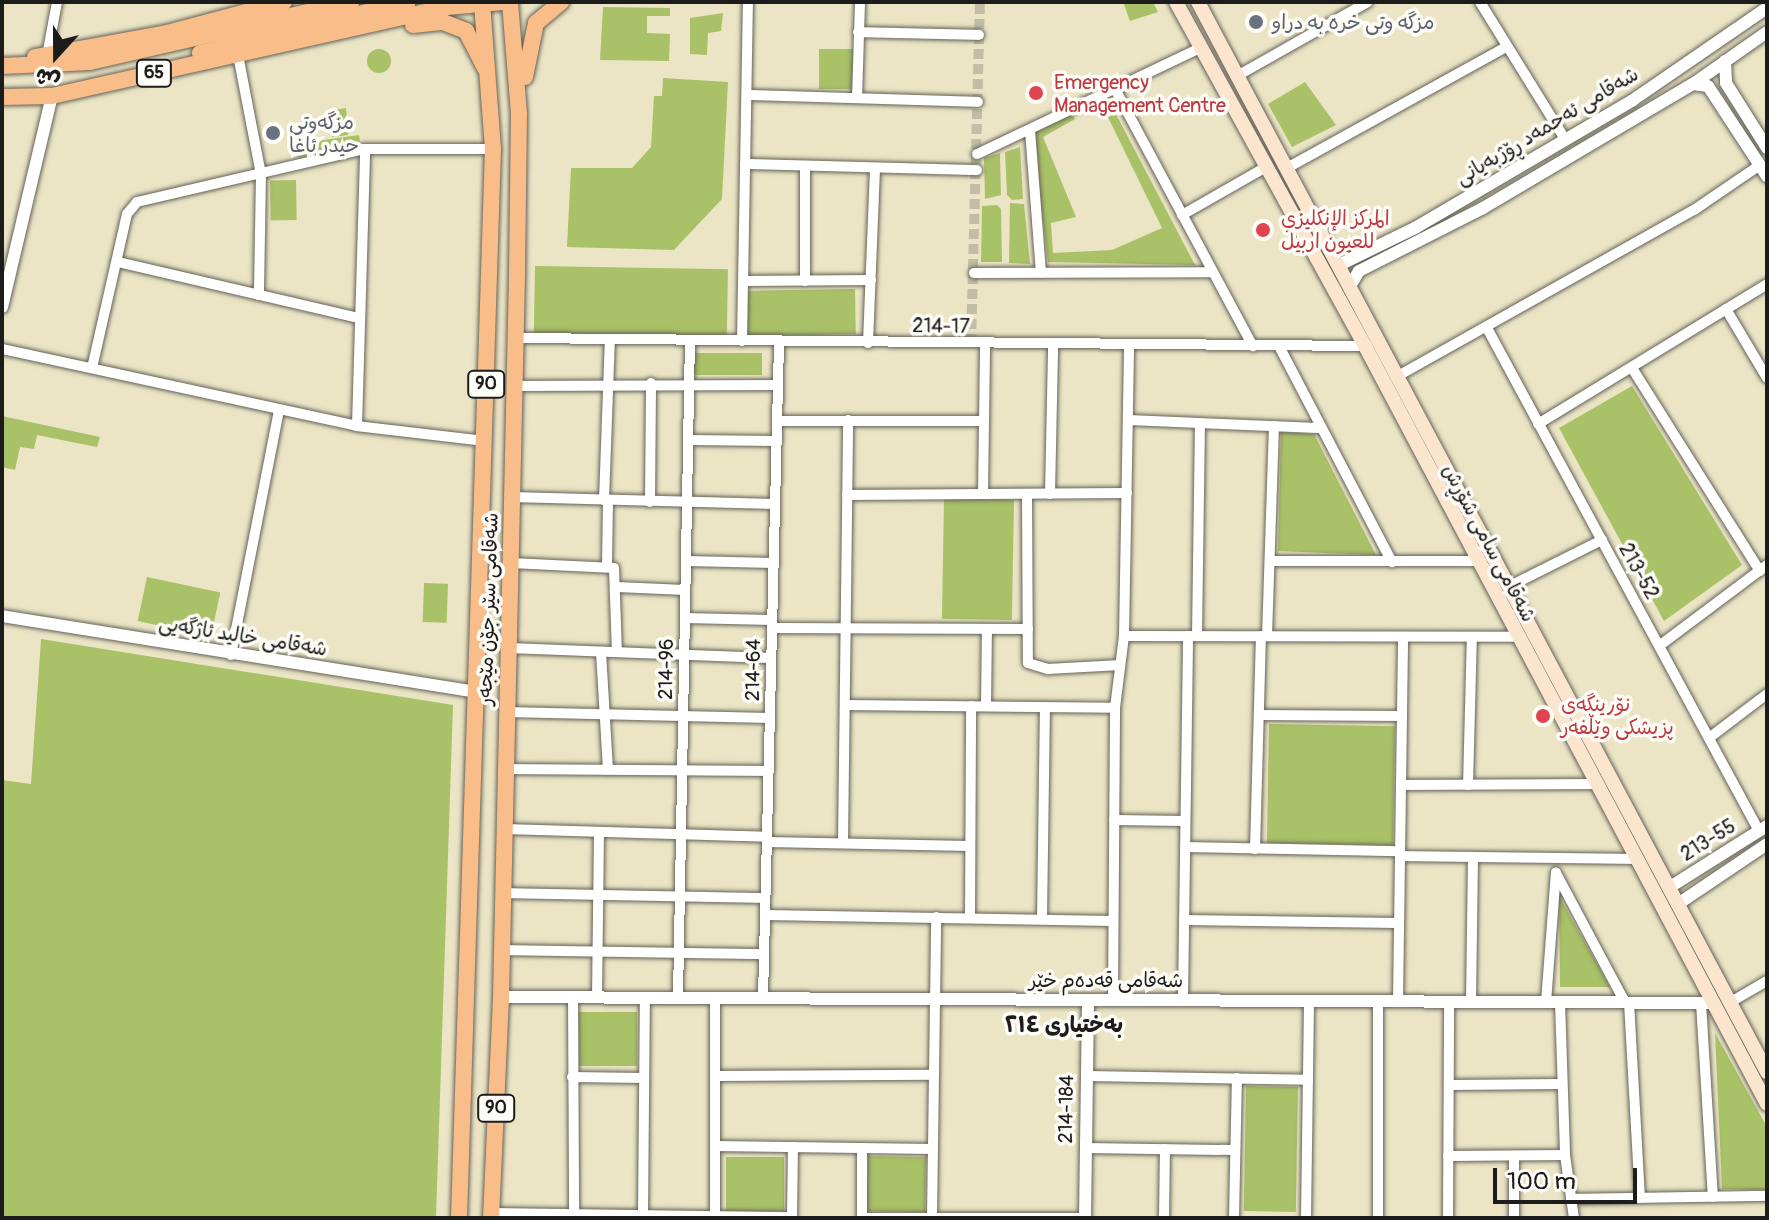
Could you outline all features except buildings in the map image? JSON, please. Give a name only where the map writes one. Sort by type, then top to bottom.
[{"type":"highway","name":"65","points":[[2,64],[167,33],[284,2]]},
{"type":"highway","name":"65","points":[[2,95],[193,47],[351,2]]},
{"type":"highway","name":"65","points":[[2,64],[90,62],[193,47],[408,2]]},
{"type":"highway","points":[[367,24],[418,9],[425,2]]},
{"type":"highway","name":"65","points":[[2,95],[52,96],[305,41],[452,4],[493,2]]},
{"type":"highway","points":[[493,2],[516,27]]},
{"type":"highway","name":"شەقامی سێر جۆن مێجەر","points":[[459,1218],[467,1099],[493,149],[487,29],[493,2]]},
{"type":"highway","name":"شەقامی سێر جۆن مێجەر","points":[[491,1216],[501,997],[505,712],[516,338],[519,114],[516,27],[510,2]]},
{"type":"highway","points":[[519,114],[536,23],[561,2]]},
{"type":"highway","points":[[487,29],[496,18],[507,18],[517,52]]},
{"type":"highway","points":[[305,41],[443,22],[470,35],[489,76]]},
{"type":"highway","points":[[467,1099],[480,1112],[493,1107],[496,1099]]},
{"type":"highway","points":[[464,1138],[484,1131],[494,1145]]},
{"type":"main road","name":"شەقامی سامی شۆڕش","points":[[1198,2],[1767,1072]]},
{"type":"main road","name":"شەقامی سامی شۆڕش","points":[[1177,3],[1365,346],[1475,561],[1636,859],[1706,1003],[1767,1104]]},
{"type":"main road","points":[[1442,497],[1457,491]]},
{"type":"street","points":[[47,56],[57,2]]},
{"type":"street","points":[[742,341],[748,2]]},
{"type":"street","points":[[857,98],[860,2]]},
{"type":"street","points":[[1237,76],[1368,2]]},
{"type":"street","points":[[1480,2],[1565,139]]},
{"type":"street","name":"شەقامی ئەحمەد ڕۆژبەیانی","points":[[1339,265],[1467,197],[1565,139],[1673,74],[1767,8]]},
{"type":"street","points":[[858,32],[979,35]]},
{"type":"street","name":"شەقامی ئەحمەد ڕۆژبەیانی","points":[[1350,286],[1359,271],[1474,211],[1693,84],[1767,32]]},
{"type":"street","points":[[977,154],[1202,47]]},
{"type":"street","points":[[1287,168],[1506,47]]},
{"type":"street","points":[[238,55],[261,175],[259,295]]},
{"type":"street","points":[[1725,61],[1726,83],[1767,148]]},
{"type":"street","points":[[1396,377],[1764,170],[1708,86],[1693,84]]},
{"type":"street","points":[[1115,89],[1253,346]]},
{"type":"street","points":[[747,95],[978,102]]},
{"type":"street","points":[[2,307],[52,96]]},
{"type":"street","points":[[1030,130],[1041,273]]},
{"type":"street","points":[[357,426],[365,149]]},
{"type":"street","points":[[92,368],[131,207],[365,149],[493,149]]},
{"type":"street","points":[[745,164],[977,170]]},
{"type":"street","points":[[805,167],[805,281]]},
{"type":"street","points":[[1182,215],[1266,167]]},
{"type":"street","points":[[868,343],[875,169]]},
{"type":"street","points":[[1467,197],[1474,211]]},
{"type":"street","points":[[118,262],[359,318]]},
{"type":"street","points":[[974,273],[1212,272]]},
{"type":"street","points":[[743,281],[871,280]]},
{"type":"street","points":[[1538,424],[1767,284]]},
{"type":"street","points":[[1726,309],[1767,378]]},
{"type":"street","name":"213-52","points":[[1487,328],[1709,738],[1763,828]]},
{"type":"street","name":"214-17","points":[[516,338],[1365,346]]},
{"type":"street","points":[[607,565],[610,339]]},
{"type":"street","name":"214-96","points":[[678,998],[690,340]]},
{"type":"street","name":"214-64","points":[[763,998],[779,342]]},
{"type":"street","points":[[983,494],[985,344]]},
{"type":"street","points":[[1050,494],[1053,345]]},
{"type":"street","points":[[1113,1000],[1115,708],[1124,636],[1129,345]]},
{"type":"street","points":[[1279,346],[1318,428],[1392,562]]},
{"type":"street","points":[[2,349],[357,426],[484,441]]},
{"type":"street","points":[[1632,368],[1763,568],[1659,646]]},
{"type":"street","points":[[514,386],[609,382],[778,385]]},
{"type":"street","points":[[650,502],[651,383]]},
{"type":"street","points":[[231,655],[279,410]]},
{"type":"street","points":[[843,843],[848,420]]},
{"type":"street","points":[[1128,420],[1318,428]]},
{"type":"street","points":[[777,421],[984,421]]},
{"type":"street","points":[[1183,1000],[1185,821],[1200,423]]},
{"type":"street","points":[[1255,849],[1274,426]]},
{"type":"street","points":[[688,440],[776,441]]},
{"type":"street","points":[[847,495],[1127,493]]},
{"type":"street","points":[[1027,494],[1026,657],[1032,667],[1120,665]]},
{"type":"street","points":[[511,497],[775,504]]},
{"type":"street","points":[[1510,586],[1602,540]]},
{"type":"street","points":[[686,561],[774,563]]},
{"type":"street","points":[[1270,561],[1475,561]]},
{"type":"street","points":[[511,563],[607,565],[617,571],[617,652]]},
{"type":"street","points":[[617,587],[685,590]]},
{"type":"street","name":"شەقامی خالید ئاژگەیی","points":[[2,616],[231,655],[478,692]]},
{"type":"street","points":[[685,618],[846,628],[1028,629]]},
{"type":"street","points":[[986,706],[987,629]]},
{"type":"street","points":[[1124,636],[1517,637]]},
{"type":"street","points":[[1398,1001],[1403,637]]},
{"type":"street","points":[[1468,785],[1472,637]]},
{"type":"street","points":[[507,648],[771,658]]},
{"type":"street","points":[[601,652],[608,770]]},
{"type":"street","points":[[1709,738],[1767,694]]},
{"type":"street","points":[[845,705],[1115,708]]},
{"type":"street","points":[[970,918],[971,706]]},
{"type":"street","points":[[1042,919],[1045,707]]},
{"type":"street","points":[[505,712],[770,718]]},
{"type":"street","points":[[1259,715],[1402,716]]},
{"type":"street","points":[[504,769],[769,771]]},
{"type":"street","points":[[1401,785],[1596,784]]},
{"type":"street","points":[[1114,820],[1185,821]]},
{"type":"street","name":"213-55","points":[[1670,887],[1763,828]]},
{"type":"street","points":[[504,829],[970,846]]},
{"type":"street","points":[[597,997],[599,832]]},
{"type":"street","name":"213-55","points":[[1678,904],[1767,844]]},
{"type":"street","points":[[1185,847],[1636,859]]},
{"type":"street","points":[[1471,1001],[1473,857]]},
{"type":"street","points":[[1556,859],[1553,1002],[1562,1084],[1565,1155],[1574,1218]]},
{"type":"street","points":[[1556,873],[1627,1002],[1640,1198]]},
{"type":"street","points":[[503,893],[765,898]]},
{"type":"street","points":[[765,915],[1113,921]]},
{"type":"street","points":[[932,1218],[936,917]]},
{"type":"street","points":[[1184,920],[1399,923]]},
{"type":"street","points":[[502,950],[764,954]]},
{"type":"street","points":[[1729,1003],[1767,981]]},
{"type":"street","name":"شەقامی قەدەم خێر","points":[[501,997],[1706,1003]]},
{"type":"street","points":[[573,997],[574,1214]]},
{"type":"street","points":[[643,1215],[645,998]]},
{"type":"street","points":[[715,998],[715,1216]]},
{"type":"street","name":"214-184","points":[[1085,1218],[1088,1000]]},
{"type":"street","points":[[1306,1218],[1309,1001]]},
{"type":"street","points":[[1378,1001],[1378,1218]]},
{"type":"street","points":[[1448,1218],[1449,1002]]},
{"type":"street","points":[[1706,1003],[1713,1197]]},
{"type":"street","points":[[715,1076],[933,1075]]},
{"type":"street","points":[[1087,1076],[1308,1080]]},
{"type":"street","points":[[572,1077],[644,1078]]},
{"type":"street","points":[[1234,1218],[1237,1078]]},
{"type":"street","points":[[1449,1085],[1562,1084]]},
{"type":"street","points":[[715,1146],[933,1149]]},
{"type":"street","points":[[491,1216],[574,1214],[792,1218],[793,1147]]},
{"type":"street","points":[[862,1148],[862,1218],[1085,1218]]},
{"type":"street","points":[[1086,1148],[1235,1150]]},
{"type":"street","points":[[1164,1218],[1165,1149]]},
{"type":"street","points":[[1448,1156],[1565,1155]]},
{"type":"street","points":[[1514,1157],[1514,1218]]},
{"type":"street","points":[[1571,1199],[1767,1196]]},
{"type":"green space","points":[[1123,2],[1153,2],[1158,12],[1130,21]]},
{"type":"green space","points":[[603,7],[670,8],[670,16],[647,16],[647,33],[670,34],[669,61],[600,60]]},
{"type":"green space","points":[[723,13],[721,31],[708,33],[707,55],[690,54],[690,18]]},
{"type":"green space","points":[[379,49],[390,56],[391,61],[384,72],[379,73],[368,66],[367,61],[374,50]]},
{"type":"green space","points":[[819,49],[855,49],[855,89],[819,89]]},
{"type":"green space","points":[[663,78],[728,82],[722,199],[674,250],[567,247],[571,168],[632,168],[651,147],[654,96],[662,96]]},
{"type":"green space","points":[[1305,82],[1336,125],[1292,147],[1268,104]]},
{"type":"green space","points":[[1109,101],[1195,265],[1048,262],[1032,131],[1071,112],[1075,119],[1043,137],[1076,217],[1051,223],[1053,253],[1112,250],[1162,228],[1103,107]]},
{"type":"green space","points":[[346,108],[348,135],[332,137],[328,111]]},
{"type":"green space","points":[[359,135],[361,149],[298,158],[296,144]]},
{"type":"green space","points":[[1020,147],[1023,199],[1012,200],[1007,195],[1005,152]]},
{"type":"green space","points":[[1000,153],[1001,195],[985,199],[984,158]]},
{"type":"green space","points":[[270,180],[296,180],[297,220],[271,220]]},
{"type":"green space","points":[[1010,203],[1024,204],[1030,264],[1009,263]]},
{"type":"green space","points":[[997,205],[1001,209],[1002,262],[981,262],[982,206]]},
{"type":"green space","points":[[535,266],[728,269],[727,336],[534,333]]},
{"type":"green space","points":[[855,289],[856,334],[748,336],[747,291]]},
{"type":"green space","points":[[693,353],[762,353],[762,375],[693,375]]},
{"type":"green space","points":[[1632,386],[1742,565],[1664,621],[1559,428]]},
{"type":"green space","points":[[2,416],[100,437],[97,447],[37,435],[34,449],[20,447],[15,470],[2,467]]},
{"type":"green space","points":[[1281,432],[1314,434],[1376,555],[1278,551]]},
{"type":"green space","points":[[944,499],[1014,500],[1012,620],[942,619]]},
{"type":"green space","points":[[147,577],[220,593],[211,637],[138,621]]},
{"type":"green space","points":[[424,583],[448,584],[447,623],[423,622]]},
{"type":"green space","points":[[41,639],[453,705],[436,1218],[2,1218],[2,780],[31,784]]},
{"type":"green space","points":[[1269,724],[1395,726],[1393,845],[1267,843]]},
{"type":"green space","points":[[1559,896],[1610,987],[1560,987]]},
{"type":"green space","points":[[579,1012],[637,1012],[637,1066],[579,1066]]},
{"type":"green space","points":[[1715,1033],[1767,1127],[1767,1190],[1722,1189]]},
{"type":"green space","points":[[1246,1086],[1298,1087],[1296,1212],[1244,1211]]},
{"type":"green space","points":[[868,1156],[926,1157],[925,1212],[867,1211]]},
{"type":"green space","points":[[726,1157],[784,1157],[784,1211],[726,1211]]},
{"type":"tunnel","points":[[971,344],[980,2]]},
{"type":"place","name":"مزگه وتى خره به دراو","points":[[1256,22]]},
{"type":"place","name":"Emergency Management Centre","points":[[1036,93]]},
{"type":"place","name":"مزگەوتی حیدر ئاغا","points":[[273,133]]},
{"type":"place","name":"المركز الإنكليزي للعيون اربيل","points":[[1263,230]]},
{"type":"place","name":"نۆرینگەی پزیشکی وێڵفەر","points":[[1543,716]]},
{"type":"district","name":"بەختیاری ٢١٤","points":[[1064,1026]]}]
